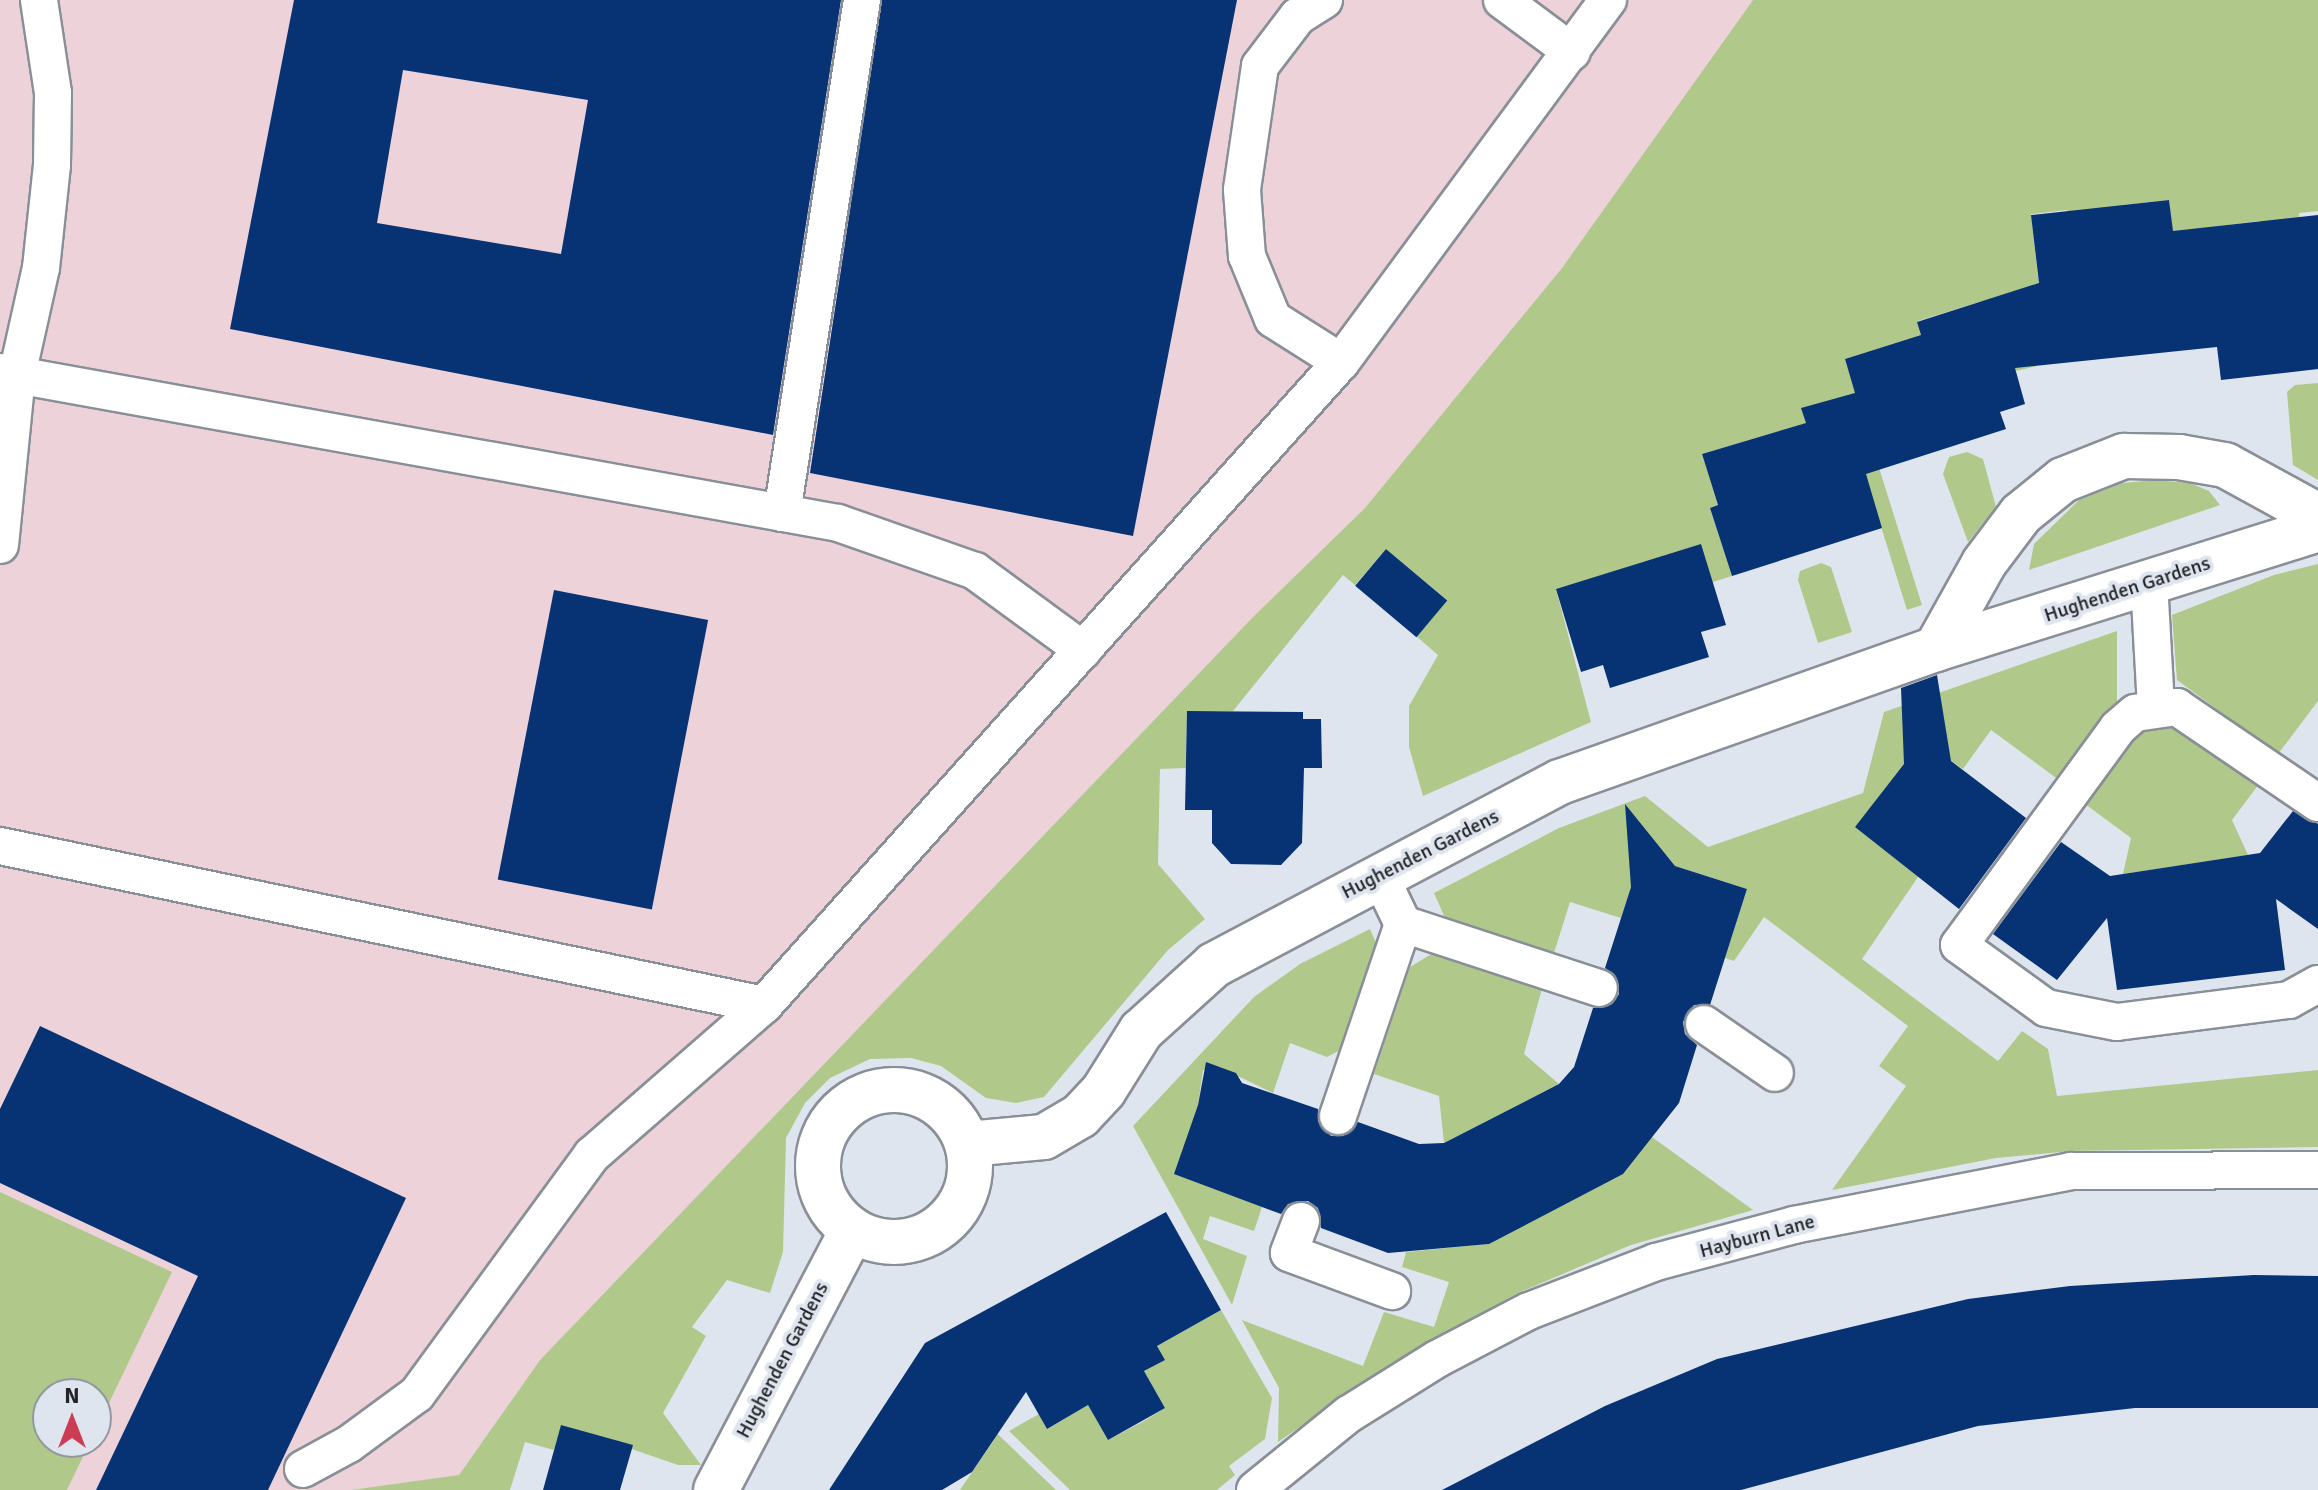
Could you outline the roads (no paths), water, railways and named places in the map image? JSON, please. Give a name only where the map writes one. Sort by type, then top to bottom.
[{"type":"street","points":[[1936,649],[1984,563],[2021,514],[2063,480],[2124,456],[2179,457],[2225,465],[2318,516]]},
{"type":"street","name":"Hughenden Gardens","points":[[968,1144],[1044,1137],[1080,1116],[1104,1090],[1141,1031],[1214,965],[1379,874],[1560,782],[1936,649],[2318,529]]},
{"type":"street","points":[[894,1089],[926,1095],[953,1115],[968,1144],[970,1181],[954,1215],[925,1238],[887,1243],[852,1231],[829,1208],[817,1177],[819,1145],[844,1109],[861,1096],[894,1089]]},
{"type":"street","name":"Hughenden Gardens","points":[[716,1490],[852,1231]]},
{"type":"lane","points":[[0,545],[9,374],[41,268],[52,165],[53,93],[39,0]]},
{"type":"lane","points":[[782,513],[862,0]]},
{"type":"lane","points":[[1324,0],[1298,16],[1260,66],[1242,190],[1247,256],[1273,319],[1341,362]]},
{"type":"lane","points":[[1502,0],[1572,52]]},
{"type":"lane","points":[[303,1469],[349,1444],[417,1394],[592,1155],[764,1005],[1341,362],[1608,0]]},
{"type":"lane","points":[[9,374],[838,523],[975,571],[1083,650]]},
{"type":"lane","points":[[2149,582],[2156,707]]},
{"type":"lane","points":[[2318,803],[2201,720],[2177,707],[2156,707],[2135,713],[2118,728],[1959,945],[2046,1008],[2117,1022],[2289,1000],[2318,984]]},
{"type":"lane","points":[[0,846],[764,1005]]},
{"type":"lane","points":[[1338,1116],[1403,924],[1379,874]]},
{"type":"lane","points":[[1403,924],[1599,988]]},
{"type":"lane","points":[[1704,1024],[1775,1073]]},
{"type":"lane","name":"Hayburn Lane","points":[[1255,1490],[1349,1414],[1437,1359],[1529,1311],[1656,1262],[1794,1225],[2071,1171],[2318,1170]]},
{"type":"lane","points":[[1301,1221],[1289,1253],[1392,1291]]}]
